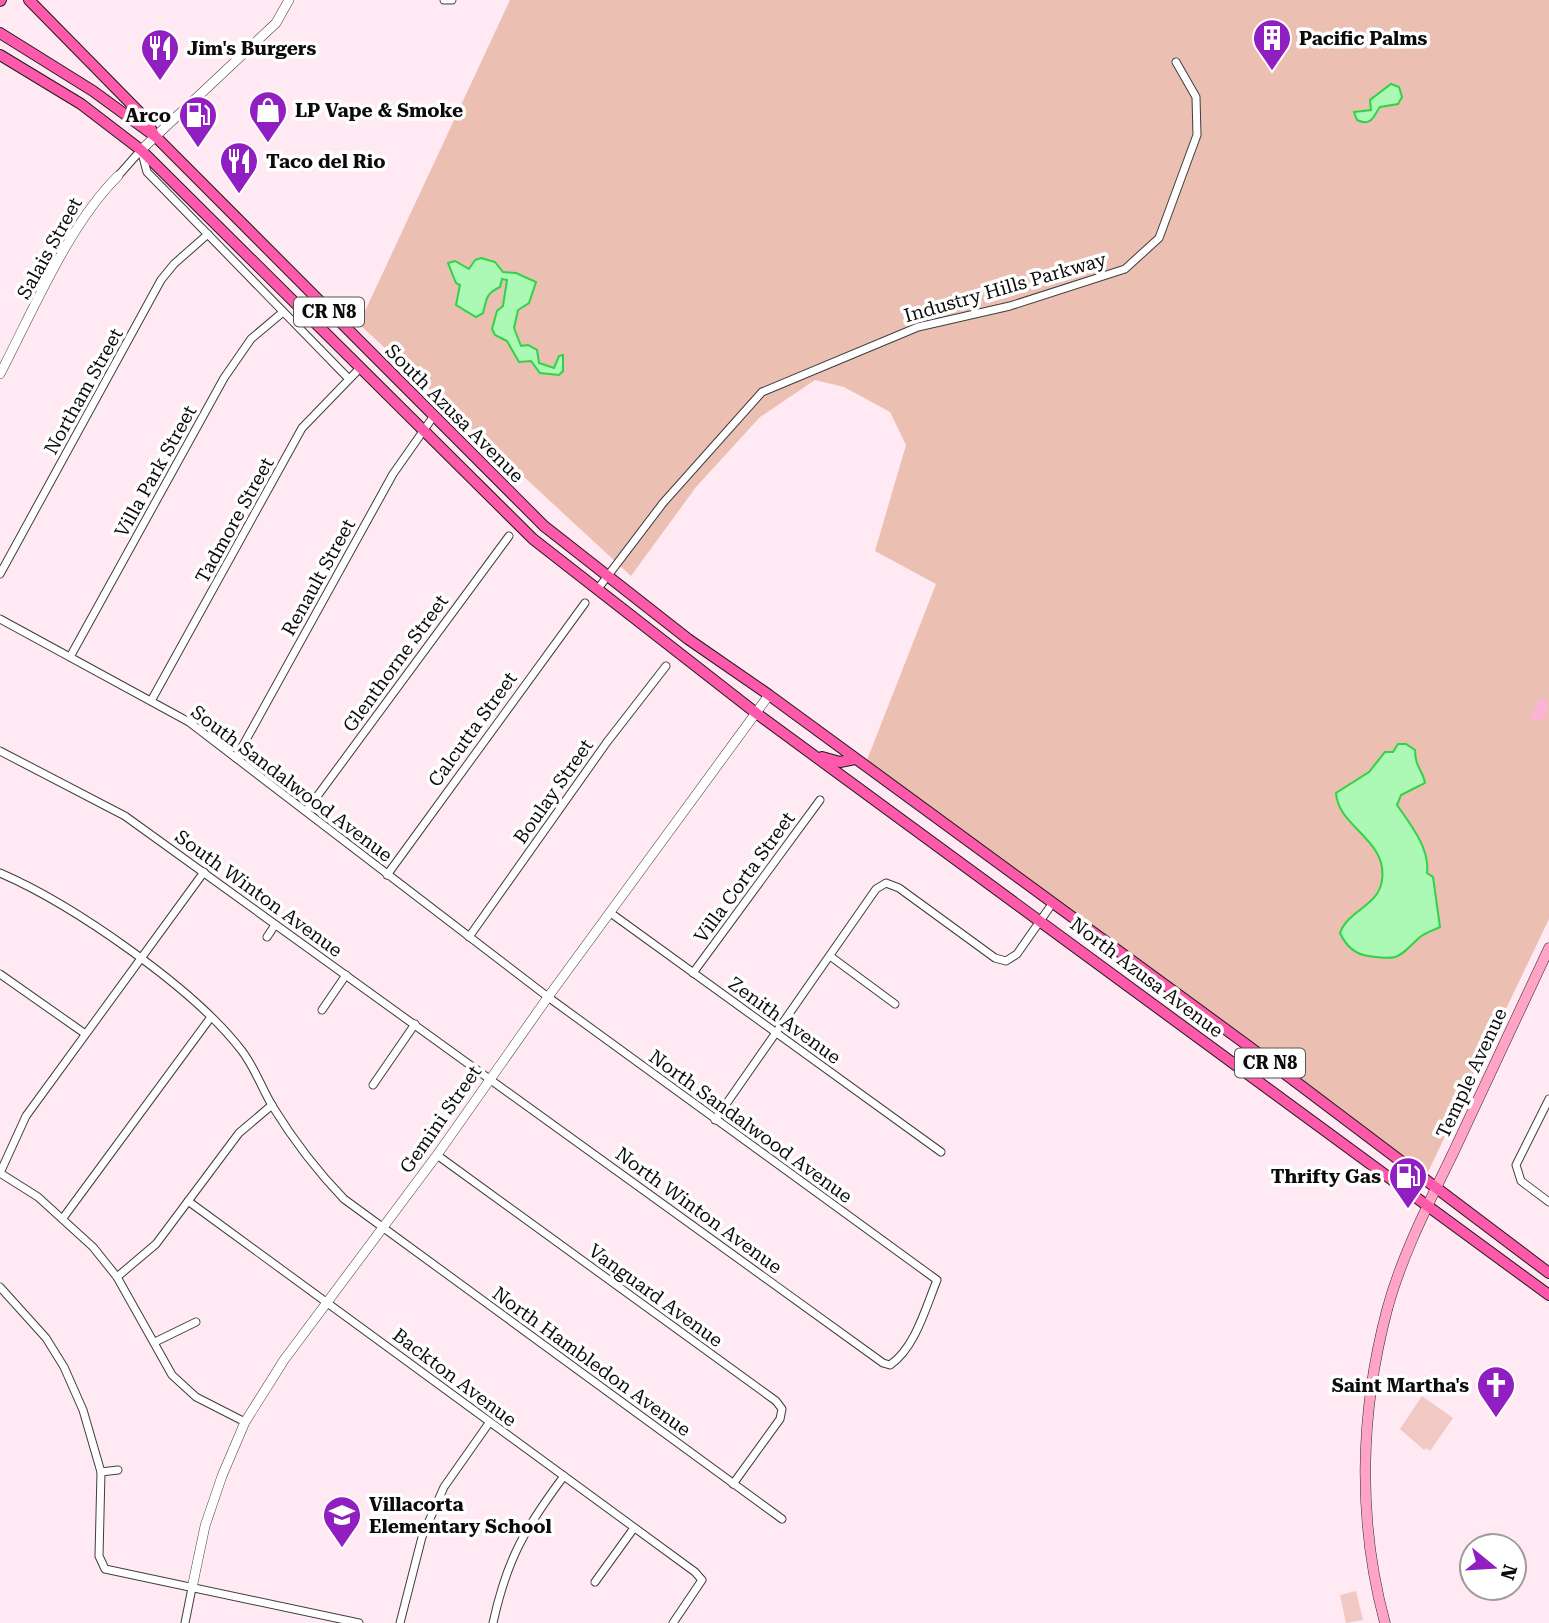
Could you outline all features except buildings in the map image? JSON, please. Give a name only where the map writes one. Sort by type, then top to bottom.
[{"type":"main road","points":[[29,0],[146,119],[156,137]]},
{"type":"main road","name":"South Azusa Avenue","points":[[0,33],[93,91],[156,137],[544,526],[688,639],[769,695]]},
{"type":"main road","name":"South Azusa Avenue","points":[[0,55],[81,104],[141,150],[533,539],[756,713]]},
{"type":"main road","points":[[264,271],[276,259]]},
{"type":"main road","name":"North Azusa Avenue","points":[[769,695],[1247,1045],[1435,1190],[1549,1273]]},
{"type":"main road","name":"North Azusa Avenue","points":[[756,713],[1549,1295]]},
{"type":"main road","points":[[812,754],[840,762],[855,758]]},
{"type":"main road","name":"Temple Avenue","points":[[1385,1623],[1369,1541],[1364,1473],[1371,1383],[1393,1291],[1427,1206],[1549,947]]},
{"type":"street","points":[[289,0],[276,23],[141,150],[147,172],[348,378]]},
{"type":"street","name":"Industry Hills Parkway","points":[[597,590],[663,503],[762,393],[918,327],[1010,306],[1125,269],[1159,238],[1197,135],[1196,97],[1176,62]]},
{"type":"street","name":"Salais Street","points":[[0,374],[78,227],[99,195],[141,150]]},
{"type":"street","name":"Northam Street","points":[[0,574],[161,280],[174,264],[208,234]]},
{"type":"street","name":"Villa Park Street","points":[[70,657],[223,378],[251,339],[283,312]]},
{"type":"street","name":"Tadmore Street","points":[[151,701],[302,428],[361,367]]},
{"type":"street","name":"Renault Street","points":[[236,758],[393,474],[433,417]]},
{"type":"street","name":"Glenthorne Street","points":[[307,810],[509,536]]},
{"type":"street","name":"Calcutta Street","points":[[387,876],[585,603]]},
{"type":"street","name":"South Sandalwood Avenue","points":[[0,619],[189,722],[548,997]]},
{"type":"street","name":"Boulay Street","points":[[469,937],[607,742],[666,666]]},
{"type":"street","name":"Gemini Street","points":[[192,1588],[205,1526],[245,1422],[284,1360],[384,1228],[548,997],[612,914],[769,695]]},
{"type":"street","name":"South Winton Avenue","points":[[0,751],[125,816],[490,1078]]},
{"type":"street","name":"Villa Corta Street","points":[[693,973],[820,800]]},
{"type":"street","points":[[204,872],[26,1116],[0,1173],[63,1218],[93,1247],[117,1278],[172,1375],[196,1397],[245,1422]]},
{"type":"street","name":"North Hambledon Avenue","points":[[0,873],[38,889],[140,959],[211,1017],[243,1052],[309,1164],[344,1199],[782,1519]]},
{"type":"street","points":[[715,1120],[876,890],[886,883],[899,888],[995,958],[1006,961],[1017,954],[1052,904]]},
{"type":"street","name":"Zenith Avenue","points":[[612,914],[941,1152]]},
{"type":"street","points":[[267,937],[275,925]]},
{"type":"street","points":[[830,956],[895,1004]]},
{"type":"street","points":[[0,974],[84,1033]]},
{"type":"street","points":[[322,1010],[346,975]]},
{"type":"street","name":"North Sandalwood Avenue","points":[[548,997],[937,1280]]},
{"type":"street","points":[[63,1218],[211,1017]]},
{"type":"street","points":[[373,1085],[415,1024]]},
{"type":"street","name":"North Winton Avenue","points":[[490,1078],[883,1363],[890,1365],[898,1360],[918,1325],[937,1280]]},
{"type":"street","points":[[1549,1098],[1516,1166],[1521,1181],[1549,1202]]},
{"type":"street","points":[[117,1278],[156,1244],[239,1133],[272,1105]]},
{"type":"street","name":"Vanguard Avenue","points":[[437,1155],[776,1401],[782,1409],[780,1419],[733,1484]]},
{"type":"street","name":"Backton Avenue","points":[[188,1201],[695,1572],[702,1580],[674,1623]]},
{"type":"street","points":[[0,1287],[23,1309],[64,1367],[83,1410],[101,1472],[99,1556],[105,1569],[359,1623]]},
{"type":"street","points":[[155,1342],[196,1322]]},
{"type":"street","points":[[400,1623],[422,1537],[444,1487],[489,1423]]},
{"type":"street","points":[[101,1472],[118,1471]]},
{"type":"street","points":[[493,1623],[502,1583],[527,1526],[564,1476]]},
{"type":"street","points":[[595,1582],[634,1528]]},
{"type":"street","points":[[185,1623],[192,1588]]},
{"type":"shaded area","points":[[510,0],[1549,0],[1549,919],[1428,1172],[1420,1169],[867,760],[936,584],[875,551],[906,445],[890,412],[844,387],[815,380],[760,417],[696,487],[631,576],[359,324]]},
{"type":"shaded area","points":[[1391,84],[1399,87],[1402,97],[1398,104],[1380,107],[1369,121],[1357,120],[1354,112],[1371,110],[1370,100]]},
{"type":"shaded area","points":[[481,258],[495,262],[503,272],[516,273],[536,282],[529,303],[518,310],[514,328],[521,346],[528,345],[537,350],[539,363],[554,368],[559,356],[563,355],[563,371],[559,375],[540,373],[531,361],[519,362],[507,341],[495,335],[492,329],[497,311],[503,306],[507,280],[502,279],[500,287],[487,297],[483,313],[476,317],[456,305],[460,285],[456,283],[448,263],[455,261],[469,269],[475,260]]},
{"type":"shaded area","points":[[1398,744],[1406,744],[1415,750],[1416,761],[1425,783],[1401,795],[1397,805],[1413,828],[1425,854],[1427,873],[1433,877],[1440,927],[1422,936],[1398,956],[1363,955],[1348,945],[1340,933],[1344,925],[1370,902],[1380,889],[1382,866],[1371,844],[1345,815],[1336,793],[1369,772],[1385,752],[1393,752]]},
{"type":"shaded area","points":[[1422,1396],[1453,1418],[1430,1451],[1426,1448],[1424,1450],[1400,1429]]},
{"type":"shaded area","points":[[1356,1591],[1363,1620],[1346,1623],[1340,1595]]},
{"type":"sand","points":[[1540,698],[1546,700],[1548,710],[1544,719],[1535,723],[1531,715]]},
{"type":"place","name":"Pacific Palms","points":[[1272,72]]},
{"type":"place","name":"Jim's Burgers","points":[[160,82]]},
{"type":"place","name":"LP Vape & Smoke","points":[[268,144]]},
{"type":"place","name":"Arco","points":[[198,149]]},
{"type":"place","name":"Taco del Rio","points":[[239,195]]},
{"type":"place","name":"Thrifty Gas","points":[[1408,1210]]},
{"type":"place","name":"Saint Martha's","points":[[1496,1419]]},
{"type":"place","name":"Villacorta Elementary School","points":[[342,1549]]}]
